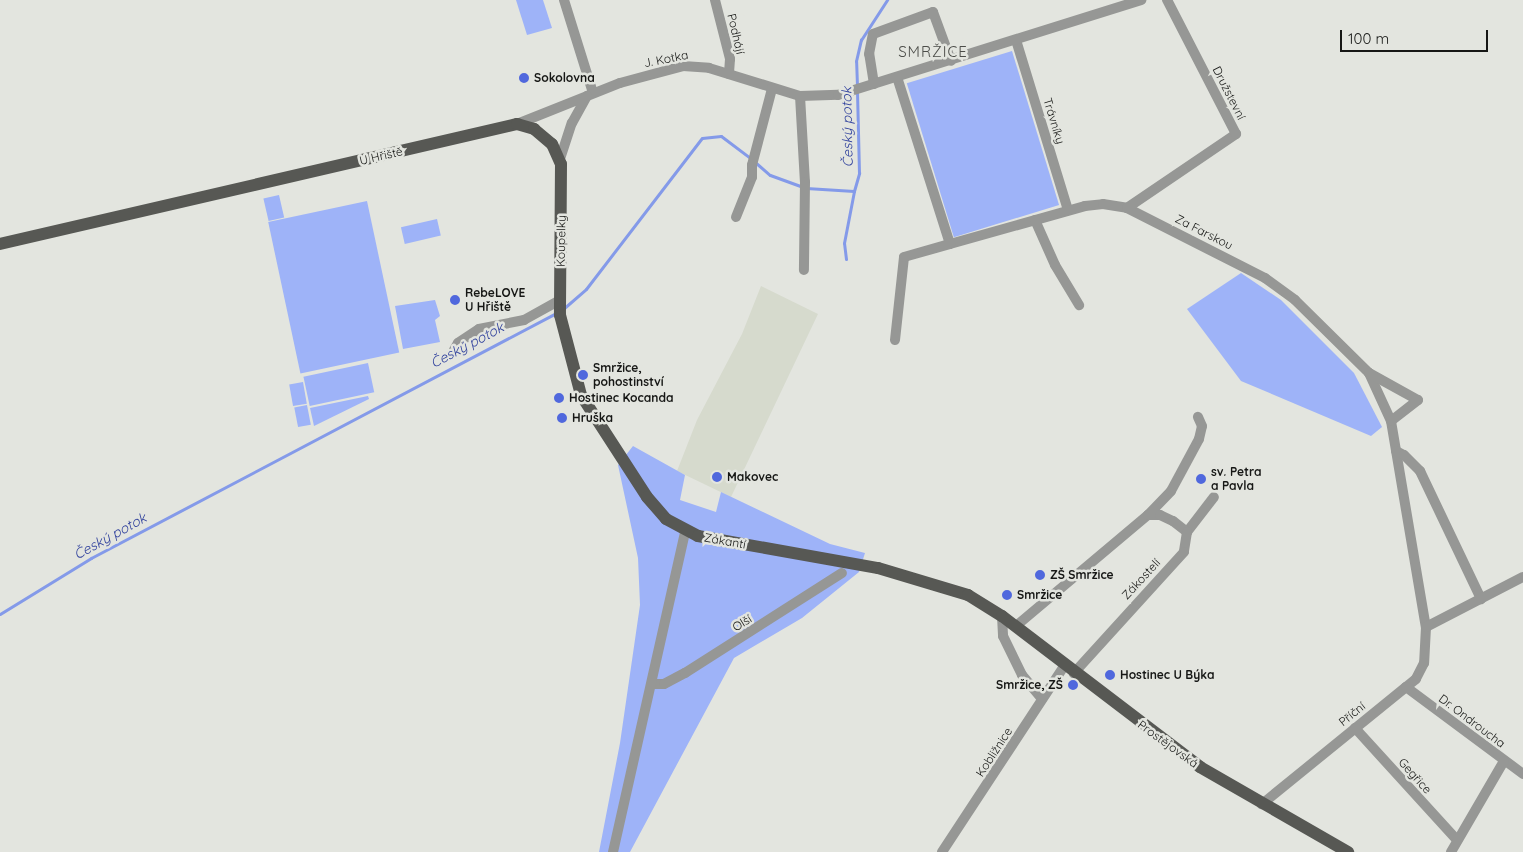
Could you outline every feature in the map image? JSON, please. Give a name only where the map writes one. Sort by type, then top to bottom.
[{"type":"main road","points":[[517,124],[544,136],[560,159]]},
{"type":"main road","name":"U Hřiště","points":[[0,244],[517,124]]},
{"type":"main road","name":"Koupelky","points":[[560,159],[561,324]]},
{"type":"main road","name":"Zákantí","points":[[561,324],[586,406],[654,506],[686,532],[894,571],[959,592],[1002,616]]},
{"type":"main road","name":"Prostějovská","points":[[1002,616],[1172,748],[1262,804],[1348,852]]},
{"type":"street","points":[[517,124],[590,94],[564,0]]},
{"type":"street","name":"Podhájí","points":[[715,0],[730,59],[729,74]]},
{"type":"street","points":[[736,217],[752,177],[754,161],[772,89],[800,96],[817,97],[850,92],[1142,0]]},
{"type":"street","name":"Družstevní","points":[[1127,208],[1236,134],[1167,0]]},
{"type":"street","points":[[871,85],[869,54],[873,34],[933,12],[951,61]]},
{"type":"street","name":"Trávníky","points":[[1016,40],[1068,210]]},
{"type":"street","name":"J. Kotka","points":[[590,94],[676,67],[702,67],[772,89]]},
{"type":"street","points":[[898,77],[950,244]]},
{"type":"street","name":"Koupelky","points":[[560,159],[572,122],[590,94]]},
{"type":"street","points":[[800,96],[805,182],[804,270]]},
{"type":"street","name":"Za Farskou","points":[[1035,220],[1068,210],[1103,204],[1127,208],[1265,278],[1295,300],[1369,373],[1391,421]]},
{"type":"street","points":[[895,340],[904,257],[1035,220],[1055,265],[1079,305]]},
{"type":"street","points":[[454,350],[458,343],[479,329],[524,320],[560,302]]},
{"type":"street","points":[[1369,373],[1418,400],[1391,421]]},
{"type":"street","points":[[1016,626],[1148,515],[1171,491],[1198,439],[1202,426],[1198,417]]},
{"type":"street","name":"Příční","points":[[1262,804],[1416,679],[1424,663],[1426,627],[1391,421]]},
{"type":"street","points":[[1396,451],[1411,461],[1427,483],[1481,599]]},
{"type":"street","points":[[1148,515],[1169,518],[1187,532],[1214,497]]},
{"type":"street","points":[[613,852],[686,532]]},
{"type":"street","name":"Zákostelí","points":[[1070,669],[1184,552],[1187,532]]},
{"type":"street","name":"Olší","points":[[652,684],[664,684],[685,673],[842,573]]},
{"type":"street","points":[[1426,627],[1523,577]]},
{"type":"street","points":[[1002,616],[1003,636],[1022,676],[1042,699]]},
{"type":"street","name":"Kobližnice","points":[[942,852],[1042,699],[1070,669]]},
{"type":"street","name":"Dr. Ondroucha","points":[[1406,687],[1523,774]]},
{"type":"street","name":"Gegřice","points":[[1355,728],[1457,840]]},
{"type":"street","points":[[1451,852],[1504,761]]},
{"type":"shaded area","points":[[516,0],[543,0],[552,28],[527,35]]},
{"type":"shaded area","points":[[1012,51],[1059,205],[954,237],[907,83]]},
{"type":"shaded area","points":[[279,195],[284,217],[269,221],[263,199]]},
{"type":"shaded area","points":[[367,201],[399,353],[300,374],[268,222]]},
{"type":"shaded area","points":[[437,219],[441,236],[405,244],[401,227]]},
{"type":"shaded area","points":[[1241,273],[1281,300],[1354,373],[1382,427],[1371,436],[1241,381],[1187,309]]},
{"type":"shaded area","points":[[761,286],[818,314],[731,497],[677,471],[697,420],[742,334]]},
{"type":"shaded area","points":[[435,300],[440,316],[435,320],[440,342],[403,349],[395,306]]},
{"type":"shaded area","points":[[368,363],[374,392],[310,406],[303,377]]},
{"type":"shaded area","points":[[303,382],[307,404],[293,406],[289,384]]},
{"type":"shaded area","points":[[368,396],[369,399],[314,426],[310,408]]},
{"type":"shaded area","points":[[307,405],[311,425],[298,427],[294,407]]},
{"type":"shaded area","points":[[633,446],[685,475],[680,500],[716,512],[721,492],[830,544],[865,553],[859,572],[802,618],[734,658],[630,852],[599,852],[620,743],[640,605],[638,558],[618,465]]},
{"type":"waterway","name":"Český potok","points":[[857,86],[856,61],[861,40],[887,0]]},
{"type":"waterway","name":"Český potok","points":[[756,163],[770,175],[806,188],[854,191],[859,173],[857,92]]},
{"type":"waterway","name":"Český potok","points":[[563,309],[586,289],[702,138],[721,136],[751,159]]},
{"type":"waterway","points":[[846,259],[844,243],[854,191]]},
{"type":"waterway","name":"Český potok","points":[[0,614],[91,558],[556,313]]},
{"type":"place","name":"Sokolovna","points":[[524,78]]},
{"type":"place","name":"RebeLOVE U Hřiště","points":[[455,300]]},
{"type":"place","name":"Smržice, pohostinství","points":[[583,375]]},
{"type":"place","name":"Hostinec Kocanda","points":[[559,398]]},
{"type":"place","name":"Hruška","points":[[562,418]]},
{"type":"place","name":"Makovec","points":[[717,477]]},
{"type":"place","name":"sv. Petra a Pavla","points":[[1201,479]]},
{"type":"place","name":"ZŠ Smržice","points":[[1040,575]]},
{"type":"place","name":"Smržice","points":[[1007,595]]},
{"type":"place","name":"Hostinec U Býka","points":[[1110,675]]},
{"type":"place","name":"Smržice, ZŠ","points":[[1073,685]]},
{"type":"district","name":"SMRŽICE","points":[[933,52]]}]
